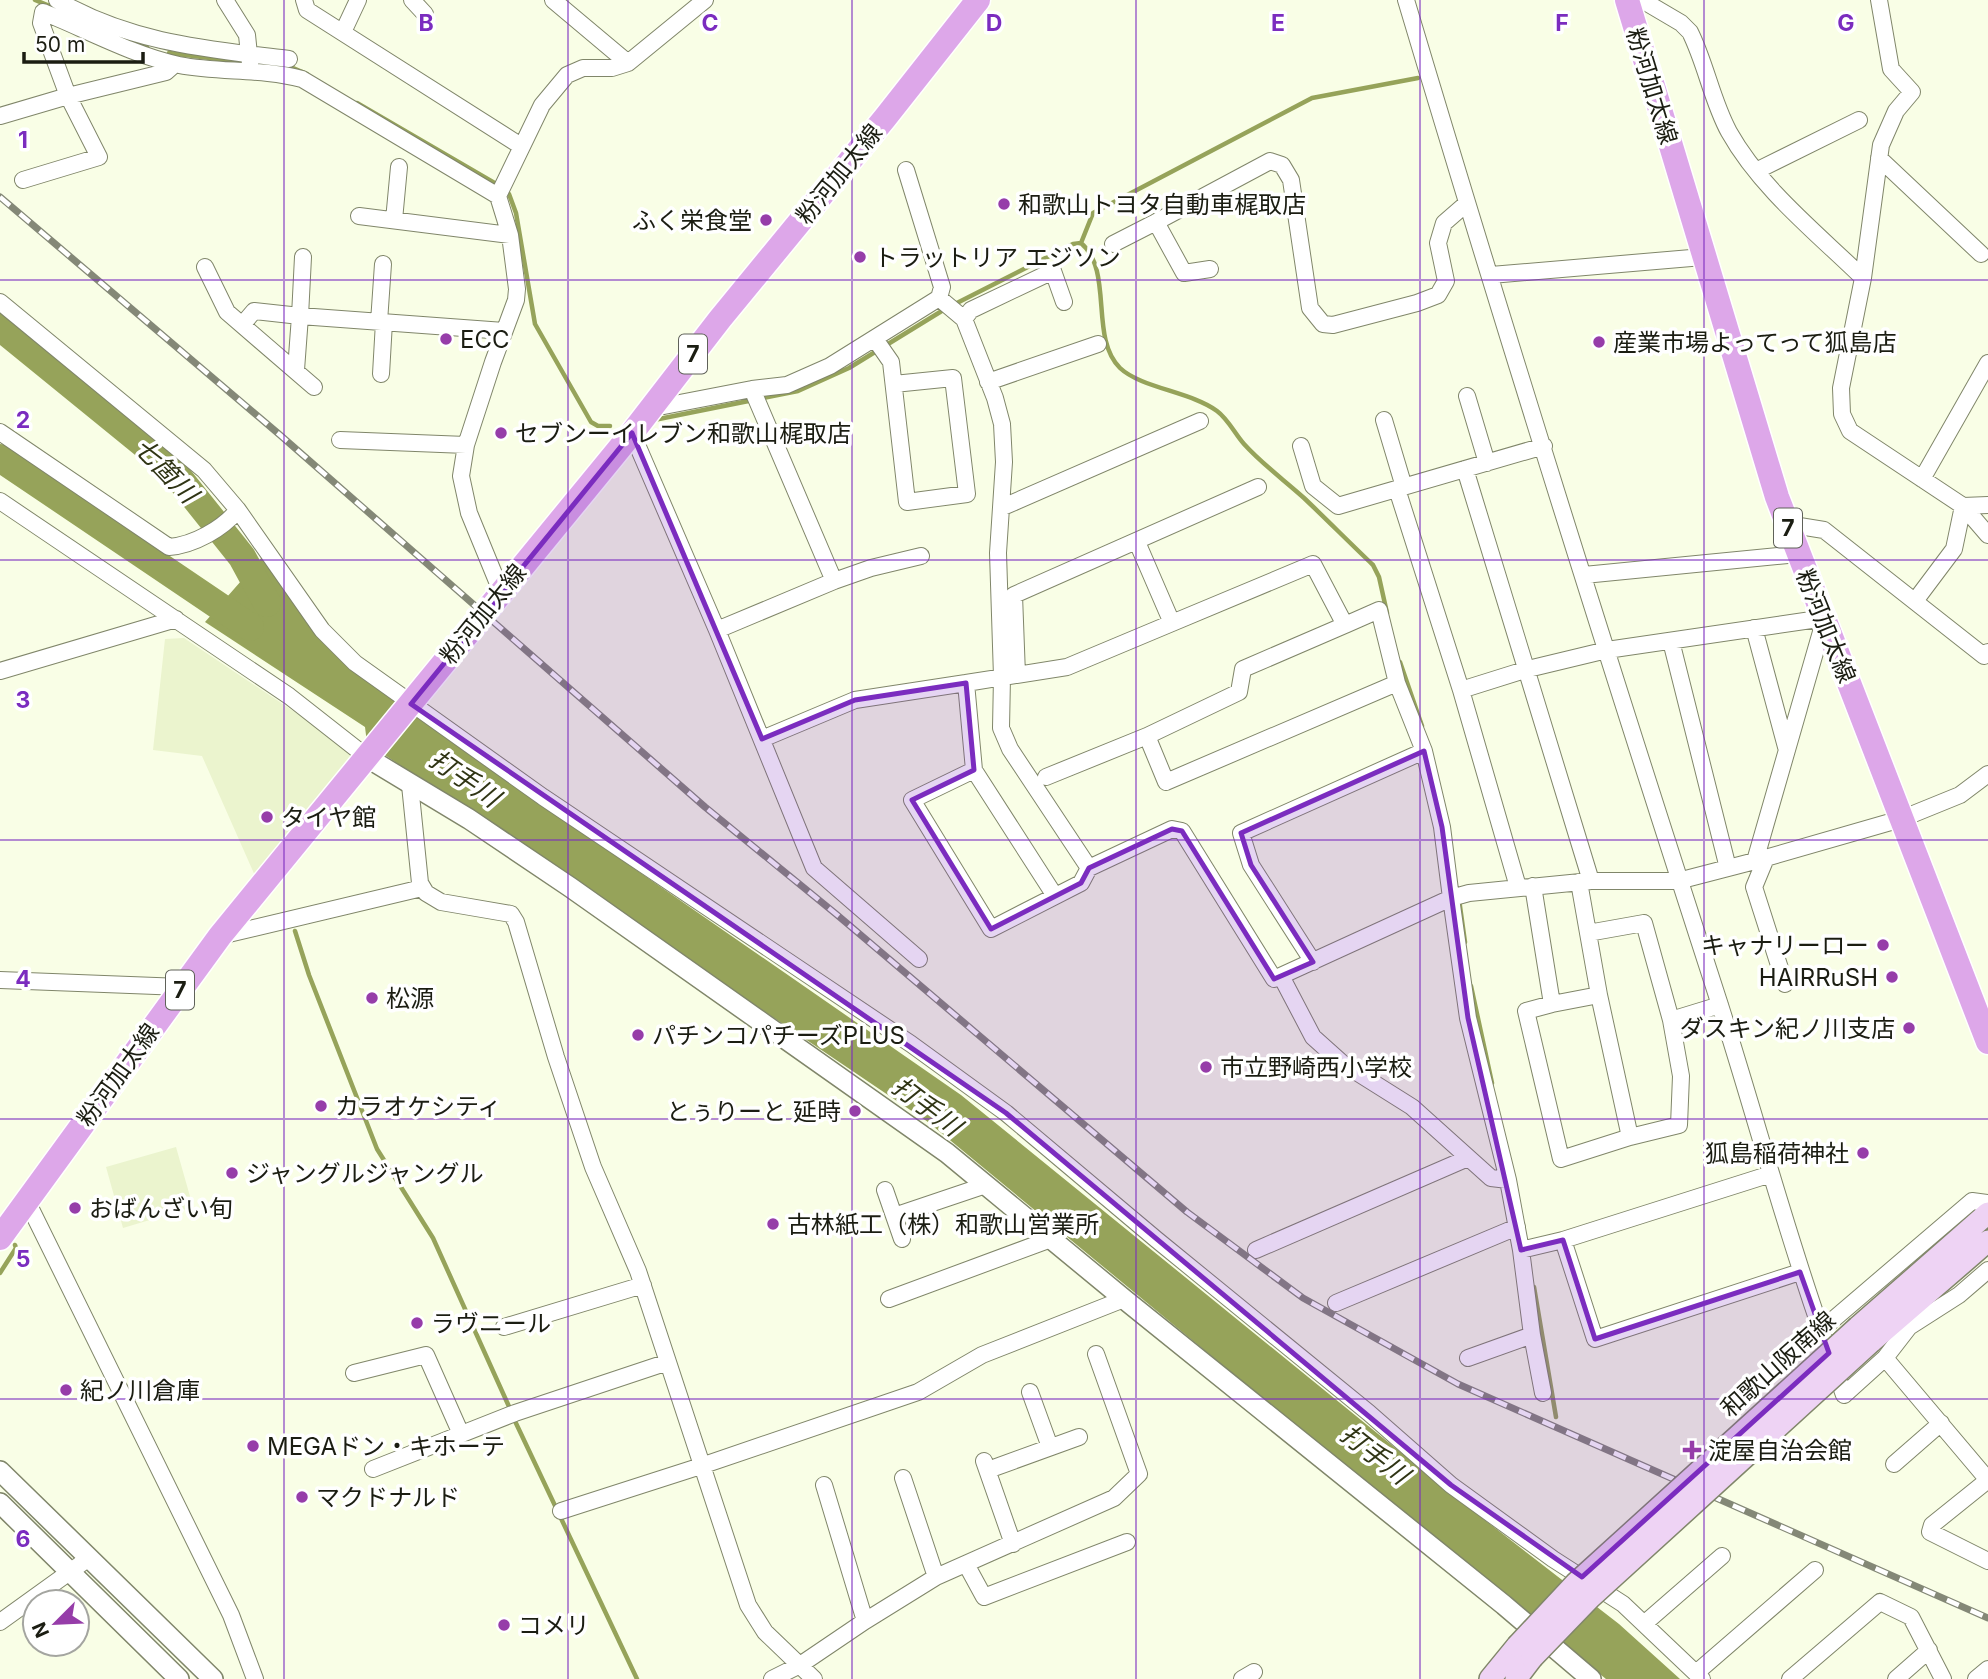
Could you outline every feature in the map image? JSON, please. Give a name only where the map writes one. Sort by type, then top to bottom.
[{"type":"main road","name":"粉河加太線","points":[[0,1238],[220,936],[632,433],[978,0]]},
{"type":"main road","name":"粉河加太線","points":[[1627,0],[1703,257],[1787,524],[1988,1042]]},
{"type":"main road","name":"和歌山阪南線","points":[[1864,1335],[1988,1213]]},
{"type":"main road","name":"和歌山阪南線","points":[[1490,1679],[1525,1652],[1576,1583],[1864,1335],[1988,1241]]},
{"type":"main road","name":"和歌山阪南線","points":[[1516,1679],[1525,1652]]},
{"type":"street","points":[[57,0],[104,22],[157,41],[250,62],[302,79],[502,189]]},
{"type":"street","points":[[225,0],[247,35],[250,62]]},
{"type":"street","points":[[304,0],[307,10],[521,146]]},
{"type":"street","points":[[342,32],[358,0]]},
{"type":"street","points":[[412,0],[425,13]]},
{"type":"street","points":[[554,0],[628,63]]},
{"type":"street","points":[[1406,0],[1678,881],[1720,1005],[1800,1272],[1844,1395],[1885,1359],[1909,1328],[1959,1295],[1988,1270]]},
{"type":"street","points":[[1642,0],[1681,23],[1690,32],[1728,130],[1756,171],[1863,278]]},
{"type":"street","points":[[1879,0],[1891,69],[1912,92],[1896,111],[1881,145],[1863,278],[1841,388],[1842,414],[1850,431],[1963,506],[1988,535]]},
{"type":"street","points":[[501,591],[467,500],[461,476],[466,445],[516,300],[517,289],[502,189],[542,105],[567,75],[583,68],[612,68],[628,63],[699,2]]},
{"type":"street","points":[[39,6],[153,58],[175,64],[198,68],[289,59]]},
{"type":"street","points":[[23,180],[99,157],[68,96],[41,23],[39,6]]},
{"type":"street","points":[[153,58],[157,41]]},
{"type":"street","points":[[0,116],[166,72],[175,64]]},
{"type":"street","points":[[1756,171],[1860,120]]},
{"type":"street","points":[[1879,158],[1981,254]]},
{"type":"street","points":[[1113,244],[1270,161],[1282,165],[1291,180],[1310,308],[1323,324],[1333,325],[1438,295],[1446,281],[1438,243],[1444,223],[1467,203]]},
{"type":"street","points":[[394,220],[400,167]]},
{"type":"street","points":[[906,170],[942,287],[988,382],[1002,424],[1003,507],[998,553],[1010,676]]},
{"type":"street","points":[[359,216],[510,235]]},
{"type":"street","points":[[1156,222],[1184,273],[1210,270]]},
{"type":"street","points":[[296,370],[303,257]]},
{"type":"street","points":[[1491,275],[1703,257]]},
{"type":"street","points":[[381,374],[383,264]]},
{"type":"street","points":[[205,267],[227,312],[314,387]]},
{"type":"street","points":[[655,402],[664,406],[755,397],[879,344],[950,308],[971,310],[1053,271],[1064,302]]},
{"type":"street","points":[[0,302],[204,470],[322,630],[355,663],[409,706],[911,1044],[1006,1113],[1369,1413],[1451,1485],[1553,1559],[1623,1604],[1699,1676],[1815,1570]]},
{"type":"street","points":[[242,325],[254,311],[504,331]]},
{"type":"street","points":[[879,344],[891,362],[907,502],[967,494],[953,378],[894,384]]},
{"type":"street","points":[[988,382],[1098,344]]},
{"type":"street","points":[[1922,479],[1988,363]]},
{"type":"street","points":[[1467,396],[1487,463]]},
{"type":"street","points":[[755,397],[834,581]]},
{"type":"street","points":[[1384,420],[1400,488],[1461,690],[1525,886],[1552,1004]]},
{"type":"street","points":[[1003,507],[1200,421]]},
{"type":"street","points":[[0,432],[169,547],[186,545],[202,537],[235,514]]},
{"type":"street","points":[[632,433],[717,630],[814,868],[919,959]]},
{"type":"street","points":[[340,440],[466,445]]},
{"type":"street","points":[[1301,446],[1313,486],[1338,506],[1544,446]]},
{"type":"street","points":[[1465,469],[1528,669],[1585,882],[1588,933],[1630,1137]]},
{"type":"street","points":[[1089,868],[1010,749],[1001,728],[1010,676],[1014,595],[1258,487]]},
{"type":"street","points":[[0,501],[289,696],[410,785],[469,819],[725,995],[947,1153],[1504,1605],[1591,1679]]},
{"type":"street","points":[[1963,506],[1988,505]]},
{"type":"street","points":[[1914,601],[1954,549],[1963,506]]},
{"type":"street","points":[[1787,524],[1824,530],[1984,656],[1988,652]]},
{"type":"street","points":[[1137,542],[1172,623]]},
{"type":"street","points":[[1584,575],[1798,555]]},
{"type":"street","points":[[717,630],[834,581],[921,556]]},
{"type":"street","points":[[762,738],[855,699],[1067,667],[1313,564],[1345,625]]},
{"type":"street","points":[[1046,777],[1147,736],[1239,692],[1243,669],[1378,610],[1397,683],[1424,751],[1442,827],[1468,1018],[1508,1180],[1543,1393]]},
{"type":"street","points":[[1461,690],[1528,669],[1607,650],[1825,618],[1786,749],[1754,887],[1785,984]]},
{"type":"street","points":[[0,671],[176,619]]},
{"type":"street","points":[[1754,628],[1786,749]]},
{"type":"street","points":[[1671,640],[1728,868]]},
{"type":"street","points":[[966,683],[974,770],[1055,896]]},
{"type":"street","points":[[1147,736],[1166,782],[1397,683]]},
{"type":"street","points":[[1313,962],[1251,865],[1241,834],[1424,751]]},
{"type":"street","points":[[974,770],[912,800],[992,929],[1080,883],[1089,868],[1172,829],[1182,831],[1274,979],[1451,898],[1525,886],[1678,881],[1901,819],[1960,795],[1988,774]]},
{"type":"street","points":[[410,785],[419,883],[426,894],[441,902],[511,914],[516,922],[556,1057],[593,1167],[643,1285],[748,1605],[765,1632],[814,1679]]},
{"type":"street","points":[[220,936],[422,888]]},
{"type":"street","points":[[1588,933],[1644,923],[1671,1020],[1681,1076],[1679,1125],[1561,1159],[1526,1011],[1599,995]]},
{"type":"street","points":[[1281,976],[1313,1037],[1342,1063],[1412,1107],[1491,1178],[1508,1180]]},
{"type":"street","points":[[0,980],[182,987]]},
{"type":"street","points":[[1671,1020],[1720,1005]]},
{"type":"street","points":[[1256,1250],[1468,1158]]},
{"type":"street","points":[[1521,1250],[1563,1240],[1770,1174]]},
{"type":"street","points":[[894,1216],[986,1185]]},
{"type":"street","points":[[885,1190],[902,1239]]},
{"type":"street","points":[[27,1200],[231,1615],[255,1679]]},
{"type":"street","points":[[1821,1329],[1972,1201],[1988,1203]]},
{"type":"street","points":[[1336,1303],[1517,1227]]},
{"type":"street","points":[[889,1299],[1052,1239]]},
{"type":"street","points":[[1563,1240],[1595,1339],[1800,1272]]},
{"type":"street","points":[[505,1327],[643,1285]]},
{"type":"street","points":[[561,1511],[918,1392],[982,1355],[1124,1299]]},
{"type":"street","points":[[1468,1358],[1532,1335]]},
{"type":"street","points":[[354,1373],[426,1354],[461,1434]]},
{"type":"street","points":[[773,1679],[800,1665],[936,1577],[1114,1498],[1139,1474],[1096,1354]]},
{"type":"street","points":[[1885,1359],[1988,1480],[1932,1525],[1930,1532],[1988,1561]]},
{"type":"street","points":[[373,1469],[515,1413],[668,1363]]},
{"type":"street","points":[[1030,1392],[1050,1447]]},
{"type":"street","points":[[1894,1464],[1941,1423]]},
{"type":"street","points":[[1013,1544],[986,1466],[1079,1437]]},
{"type":"street","points":[[0,1471],[213,1679]]},
{"type":"street","points":[[902,1478],[936,1577]]},
{"type":"street","points":[[824,1485],[865,1621]]},
{"type":"street","points":[[0,1503],[179,1679]]},
{"type":"street","points":[[966,1564],[984,1597],[1127,1542]]},
{"type":"street","points":[[1646,1623],[1722,1556]]},
{"type":"street","points":[[0,1622],[89,1558]]},
{"type":"street","points":[[1790,1679],[1880,1602],[1911,1617],[1943,1679]]},
{"type":"street","points":[[1896,1679],[1928,1650]]},
{"type":"street","points":[[1976,1679],[1988,1669]]},
{"type":"highlighted area","points":[[632,433],[762,739],[855,700],[966,683],[974,770],[912,800],[991,929],[1081,883],[1089,868],[1172,829],[1182,831],[1274,979],[1313,962],[1251,865],[1241,833],[1424,751],[1442,827],[1468,1018],[1521,1250],[1563,1240],[1595,1339],[1800,1272],[1829,1353],[1582,1577],[1451,1485],[1006,1113],[411,704]]},
{"type":"shaded area","name":"タイヤ館","points":[[184,638],[356,753],[256,878],[202,756],[153,750],[165,639]]},
{"type":"shaded area","points":[[176,1147],[193,1207],[123,1228],[106,1167]]},
{"type":"water","points":[[263,556],[324,644],[349,668],[961,1095],[1468,1507],[1619,1624],[1680,1679],[1606,1679],[928,1122],[367,743],[365,727],[205,622]]},
{"type":"waterway","points":[[35,0],[57,9]]},
{"type":"waterway","points":[[116,35],[147,47]]},
{"type":"waterway","points":[[169,53],[243,62]]},
{"type":"waterway","points":[[286,65],[307,74]]},
{"type":"waterway","points":[[1081,243],[1093,213],[1312,98],[1418,78]]},
{"type":"waterway","points":[[357,103],[498,185]]},
{"type":"waterway","points":[[504,190],[509,194],[516,213],[535,324],[591,422],[598,426],[610,426]]},
{"type":"waterway","points":[[1081,243],[1091,255],[1097,270],[1105,340],[1120,368],[1129,375],[1194,399],[1221,414],[1251,451],[1373,565],[1379,577],[1387,613]]},
{"type":"waterway","points":[[953,305],[1073,244],[1081,243]]},
{"type":"waterway","points":[[654,420],[798,391],[849,368],[945,309]]},
{"type":"waterway","name":"七箇川","points":[[0,327],[167,463],[242,557],[267,603]]},
{"type":"waterway","name":"打手川","points":[[0,458],[250,627]]},
{"type":"waterway","points":[[1400,662],[1422,726]]},
{"type":"waterway","points":[[1459,899],[1465,942]]},
{"type":"waterway","points":[[295,931],[309,975],[377,1149],[433,1238],[511,1411]]},
{"type":"waterway","points":[[1471,986],[1492,1083]]},
{"type":"waterway","points":[[0,1273],[16,1248],[15,1245]]},
{"type":"waterway","points":[[1534,1287],[1556,1417]]},
{"type":"waterway","points":[[514,1419],[637,1679]]},
{"type":"railway","points":[[0,197],[280,435],[705,807],[836,914],[1187,1212],[1303,1298],[1458,1384],[1988,1618]]},
{"type":"place","name":"和歌山トヨタ自動車梶取店","points":[[1004,204]]},
{"type":"place","name":"ふく栄食堂","points":[[766,220]]},
{"type":"place","name":"トラットリア エジソン","points":[[860,257]]},
{"type":"place","name":"ECC","points":[[446,339]]},
{"type":"place","name":"産業市場よってって狐島店","points":[[1599,342]]},
{"type":"place","name":"セブンーイレブン和歌山梶取店","points":[[501,433]]},
{"type":"place","name":"タイヤ館","points":[[267,817]]},
{"type":"place","name":"キャナリーロー","points":[[1883,945]]},
{"type":"place","name":"HAIRRuSH","points":[[1892,977]]},
{"type":"place","name":"松源","points":[[372,998]]},
{"type":"place","name":"ダスキン紀ノ川支店","points":[[1909,1028]]},
{"type":"place","name":"パチンコパチーズPLUS","points":[[638,1035]]},
{"type":"place","name":"市立野崎西小学校","points":[[1206,1067]]},
{"type":"place","name":"カラオケシティ","points":[[321,1106]]},
{"type":"place","name":"とぅりーと 延時","points":[[855,1111]]},
{"type":"place","name":"狐島稲荷神社","points":[[1863,1153]]},
{"type":"place","name":"ジャングルジャングル","points":[[232,1173]]},
{"type":"place","name":"おばんざい旬","points":[[75,1208]]},
{"type":"place","name":"古林紙工（株）和歌山営業所","points":[[773,1224]]},
{"type":"place","name":"ラヴニール","points":[[417,1323]]},
{"type":"place","name":"紀ノ川倉庫","points":[[66,1390]]},
{"type":"place","name":"MEGAドン・キホーテ","points":[[253,1446]]},
{"type":"place","name":"淀屋自治会館","points":[[1692,1450]]},
{"type":"place","name":"マクドナルド","points":[[302,1497]]},
{"type":"place","name":"コメリ","points":[[504,1625]]}]
